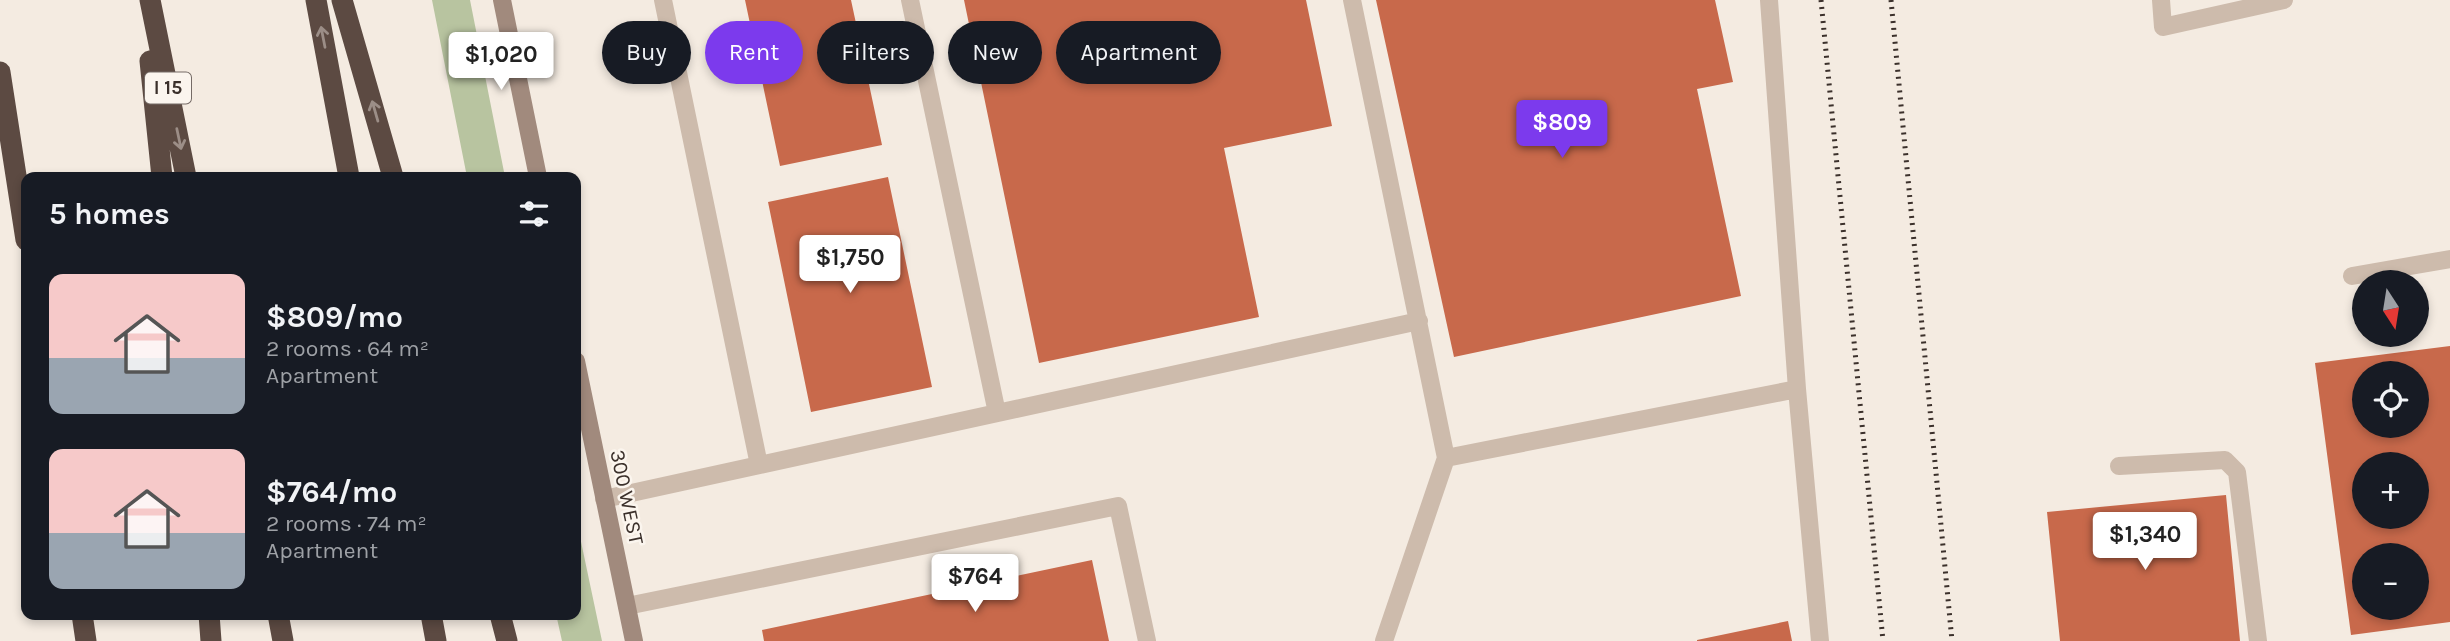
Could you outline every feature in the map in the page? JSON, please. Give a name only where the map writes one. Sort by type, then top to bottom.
[{"type":"highway","points":[[144,0],[161,172]]},
{"type":"highway","name":"I 15","points":[[150,0],[186,172]]},
{"type":"highway","points":[[316,0],[348,172]]},
{"type":"highway","points":[[342,0],[392,172]]},
{"type":"highway","points":[[0,72],[21,208]]},
{"type":"highway","points":[[83,620],[86,641]]},
{"type":"highway","points":[[209,620],[211,641]]},
{"type":"highway","points":[[279,620],[283,641]]},
{"type":"highway","points":[[432,620],[436,641]]},
{"type":"highway","points":[[502,620],[507,641]]},
{"type":"street","points":[[502,0],[537,172]]},
{"type":"street","points":[[663,0],[759,465]]},
{"type":"street","points":[[910,0],[997,413]]},
{"type":"street","points":[[1352,0],[1446,458],[1384,641]]},
{"type":"street","points":[[1769,0],[1797,389],[1820,641]]},
{"type":"street","points":[[2161,0],[2163,27],[2284,0]]},
{"type":"street","points":[[2387,270],[2450,259]]},
{"type":"street","points":[[604,499],[1419,321]]},
{"type":"street","name":"300 WEST","points":[[581,386],[634,641]]},
{"type":"street","points":[[1446,458],[1797,389]]},
{"type":"street","points":[[2119,466],[2225,460],[2236,472],[2258,641]]},
{"type":"street","points":[[627,606],[1118,506],[1147,641]]},
{"type":"green space","points":[[432,0],[470,0],[504,172],[466,172]]},
{"type":"green space","points":[[581,542],[602,641],[562,641],[557,620],[581,620]]},
{"type":"building","points":[[745,0],[851,0],[855,21],[817,21],[817,84],[869,84],[882,145],[780,166],[763,84],[803,84],[803,21],[749,21]]},
{"type":"building","points":[[964,0],[1306,0],[1332,126],[1224,148],[1259,317],[1039,363],[981,84],[1042,84],[1042,21],[968,21]]},
{"type":"building","points":[[1376,0],[1715,0],[1733,82],[1697,89],[1741,296],[1454,357]]},
{"type":"building","points":[[888,177],[932,387],[811,412],[768,202]]},
{"type":"building","points":[[2450,346],[2450,622],[2351,635],[2315,363]]},
{"type":"building","points":[[2226,495],[2240,641],[2060,641],[2047,512]]},
{"type":"building","points":[[1092,560],[1109,641],[764,641],[762,630]]},
{"type":"building","points":[[1788,621],[1792,641],[1697,641],[1697,640]]},
{"type":"railway","points":[[1821,0],[1883,641]]},
{"type":"railway","points":[[1891,0],[1952,641]]}]
